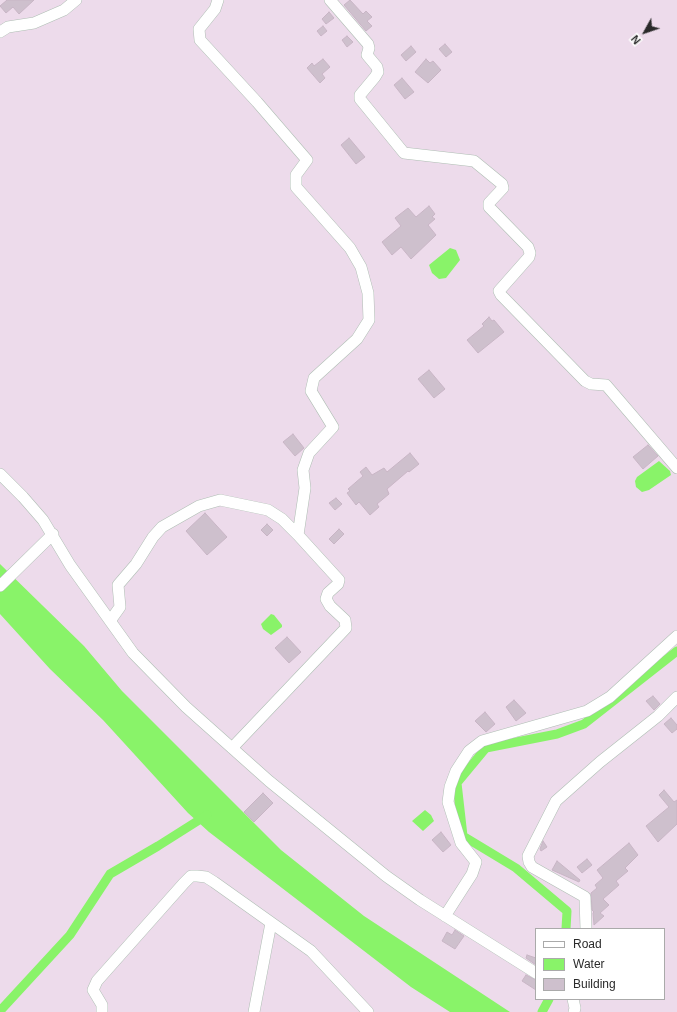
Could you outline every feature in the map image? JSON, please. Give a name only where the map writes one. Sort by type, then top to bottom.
[{"type":"street","points":[[0,32],[8,27],[34,23],[64,10],[76,0]]},
{"type":"street","points":[[218,0],[215,9],[198,29],[200,40],[257,102],[307,160],[296,175],[296,187],[350,248],[361,267],[368,293],[368,320],[357,339],[314,378],[311,391],[333,427],[309,453],[304,470],[305,488],[298,535]]},
{"type":"street","points":[[330,0],[368,44],[369,48],[367,55],[377,67],[378,72],[360,96],[360,99],[404,153],[474,161],[502,184],[503,188],[490,203],[489,207],[528,247],[530,253],[529,257],[499,291],[501,295],[585,381],[590,384],[603,383],[606,385],[677,468]]},
{"type":"street","points":[[0,474],[23,497],[52,534],[70,565],[110,622],[148,670],[281,791],[386,876],[445,916],[535,972]]},
{"type":"street","points":[[110,622],[120,607],[118,584],[136,564],[153,537],[162,527],[199,506],[220,500],[268,510],[282,519],[298,535],[339,580],[338,584],[328,594],[326,599],[330,606],[346,620],[346,628],[232,748]]},
{"type":"street","points":[[0,586],[52,534]]},
{"type":"street","points":[[445,916],[472,874],[476,862],[461,843],[448,802],[450,787],[456,771],[469,751],[482,741],[588,711],[610,696],[677,636]]},
{"type":"street","points":[[586,928],[585,897],[532,867],[528,856],[556,801],[618,747],[658,716],[677,697]]},
{"type":"street","points":[[102,1012],[102,1004],[93,990],[97,981],[191,876],[206,877],[311,951],[368,1012]]},
{"type":"street","points":[[254,1012],[271,923]]},
{"type":"street","points":[[572,1000],[575,1008],[574,1012]]},
{"type":"water","points":[[450,248],[456,250],[460,260],[446,278],[439,279],[432,273],[429,265]]},
{"type":"water","points":[[659,461],[670,471],[671,475],[649,490],[642,492],[636,487],[635,481],[637,477]]},
{"type":"water","points":[[0,564],[84,646],[122,691],[281,850],[364,916],[510,1012],[450,1012],[411,987],[209,832],[188,813],[103,720],[50,669],[0,614]]},
{"type":"water","points":[[271,614],[274,615],[282,627],[271,635],[263,629],[261,624]]},
{"type":"water","points":[[425,810],[431,815],[434,821],[423,831],[412,821]]},
{"type":"building","points":[[7,0],[34,0],[19,14],[13,7],[6,13],[0,6]]},
{"type":"building","points":[[350,0],[363,14],[366,11],[372,17],[367,21],[372,26],[366,31],[344,5]]},
{"type":"building","points":[[329,12],[334,18],[326,24],[322,19]]},
{"type":"building","points":[[323,26],[327,31],[321,36],[317,31]]},
{"type":"building","points":[[347,36],[353,42],[347,47],[342,40]]},
{"type":"building","points":[[445,44],[452,52],[446,57],[439,49]]},
{"type":"building","points":[[411,46],[416,52],[406,61],[401,55]]},
{"type":"building","points":[[323,59],[330,67],[322,74],[325,78],[320,83],[307,68],[312,63],[314,66]]},
{"type":"building","points":[[426,59],[430,63],[433,61],[441,70],[428,83],[415,72]]},
{"type":"building","points":[[402,78],[414,92],[405,99],[394,85]]},
{"type":"building","points":[[349,138],[365,157],[356,164],[341,145]]},
{"type":"building","points":[[429,206],[435,214],[432,217],[435,219],[428,225],[436,235],[411,259],[401,247],[392,255],[382,242],[401,226],[395,218],[408,208],[416,217]]},
{"type":"building","points":[[489,317],[492,321],[494,320],[504,332],[478,353],[467,340],[484,326],[482,324]]},
{"type":"building","points":[[429,370],[445,389],[434,398],[418,379]]},
{"type":"building","points":[[293,434],[304,448],[295,456],[283,442]]},
{"type":"building","points":[[648,445],[658,456],[643,469],[633,457]]},
{"type":"building","points":[[410,453],[419,464],[409,472],[408,471],[387,489],[389,494],[377,504],[379,507],[370,515],[359,502],[356,505],[347,493],[350,491],[348,489],[363,476],[360,472],[366,467],[372,475],[384,468],[387,472]]},
{"type":"building","points":[[336,498],[342,504],[335,510],[329,503]]},
{"type":"building","points":[[205,513],[227,537],[207,555],[186,531]]},
{"type":"building","points":[[267,524],[273,530],[267,536],[261,530]]},
{"type":"building","points":[[339,529],[344,534],[334,544],[329,539]]},
{"type":"building","points":[[287,637],[301,652],[289,663],[275,648]]},
{"type":"building","points":[[653,696],[660,704],[654,710],[646,701]]},
{"type":"building","points":[[514,700],[526,713],[516,721],[506,707]]},
{"type":"building","points":[[485,712],[495,724],[486,732],[475,721]]},
{"type":"building","points":[[671,718],[677,725],[677,729],[672,733],[664,724]]},
{"type":"building","points":[[664,790],[674,802],[677,800],[677,824],[658,842],[646,826],[669,807],[659,795]]},
{"type":"building","points":[[263,793],[273,803],[254,822],[244,812]]},
{"type":"building","points":[[441,832],[451,845],[443,852],[432,840]]},
{"type":"building","points":[[543,841],[547,847],[541,851],[540,849]]},
{"type":"building","points":[[629,843],[638,855],[625,868],[628,871],[616,881],[619,885],[603,899],[609,905],[600,913],[604,916],[594,925],[594,912],[592,910],[591,893],[597,888],[595,885],[603,878],[597,870]]},
{"type":"building","points":[[587,859],[592,865],[582,873],[577,867]]},
{"type":"building","points":[[557,861],[580,880],[579,882],[552,870]]},
{"type":"building","points":[[455,930],[464,936],[455,949],[442,941],[447,932],[452,935]]},
{"type":"building","points":[[527,955],[535,958],[535,964],[526,958]]},
{"type":"building","points":[[526,975],[535,980],[535,989],[522,981]]},
{"type":"waterway","points":[[566,928],[567,911],[516,868],[463,836],[457,783],[486,748],[557,734],[584,724],[677,651]]},
{"type":"waterway","points":[[0,1011],[70,935],[110,874],[207,815]]},
{"type":"waterway","points":[[542,1012],[548,1000]]}]
